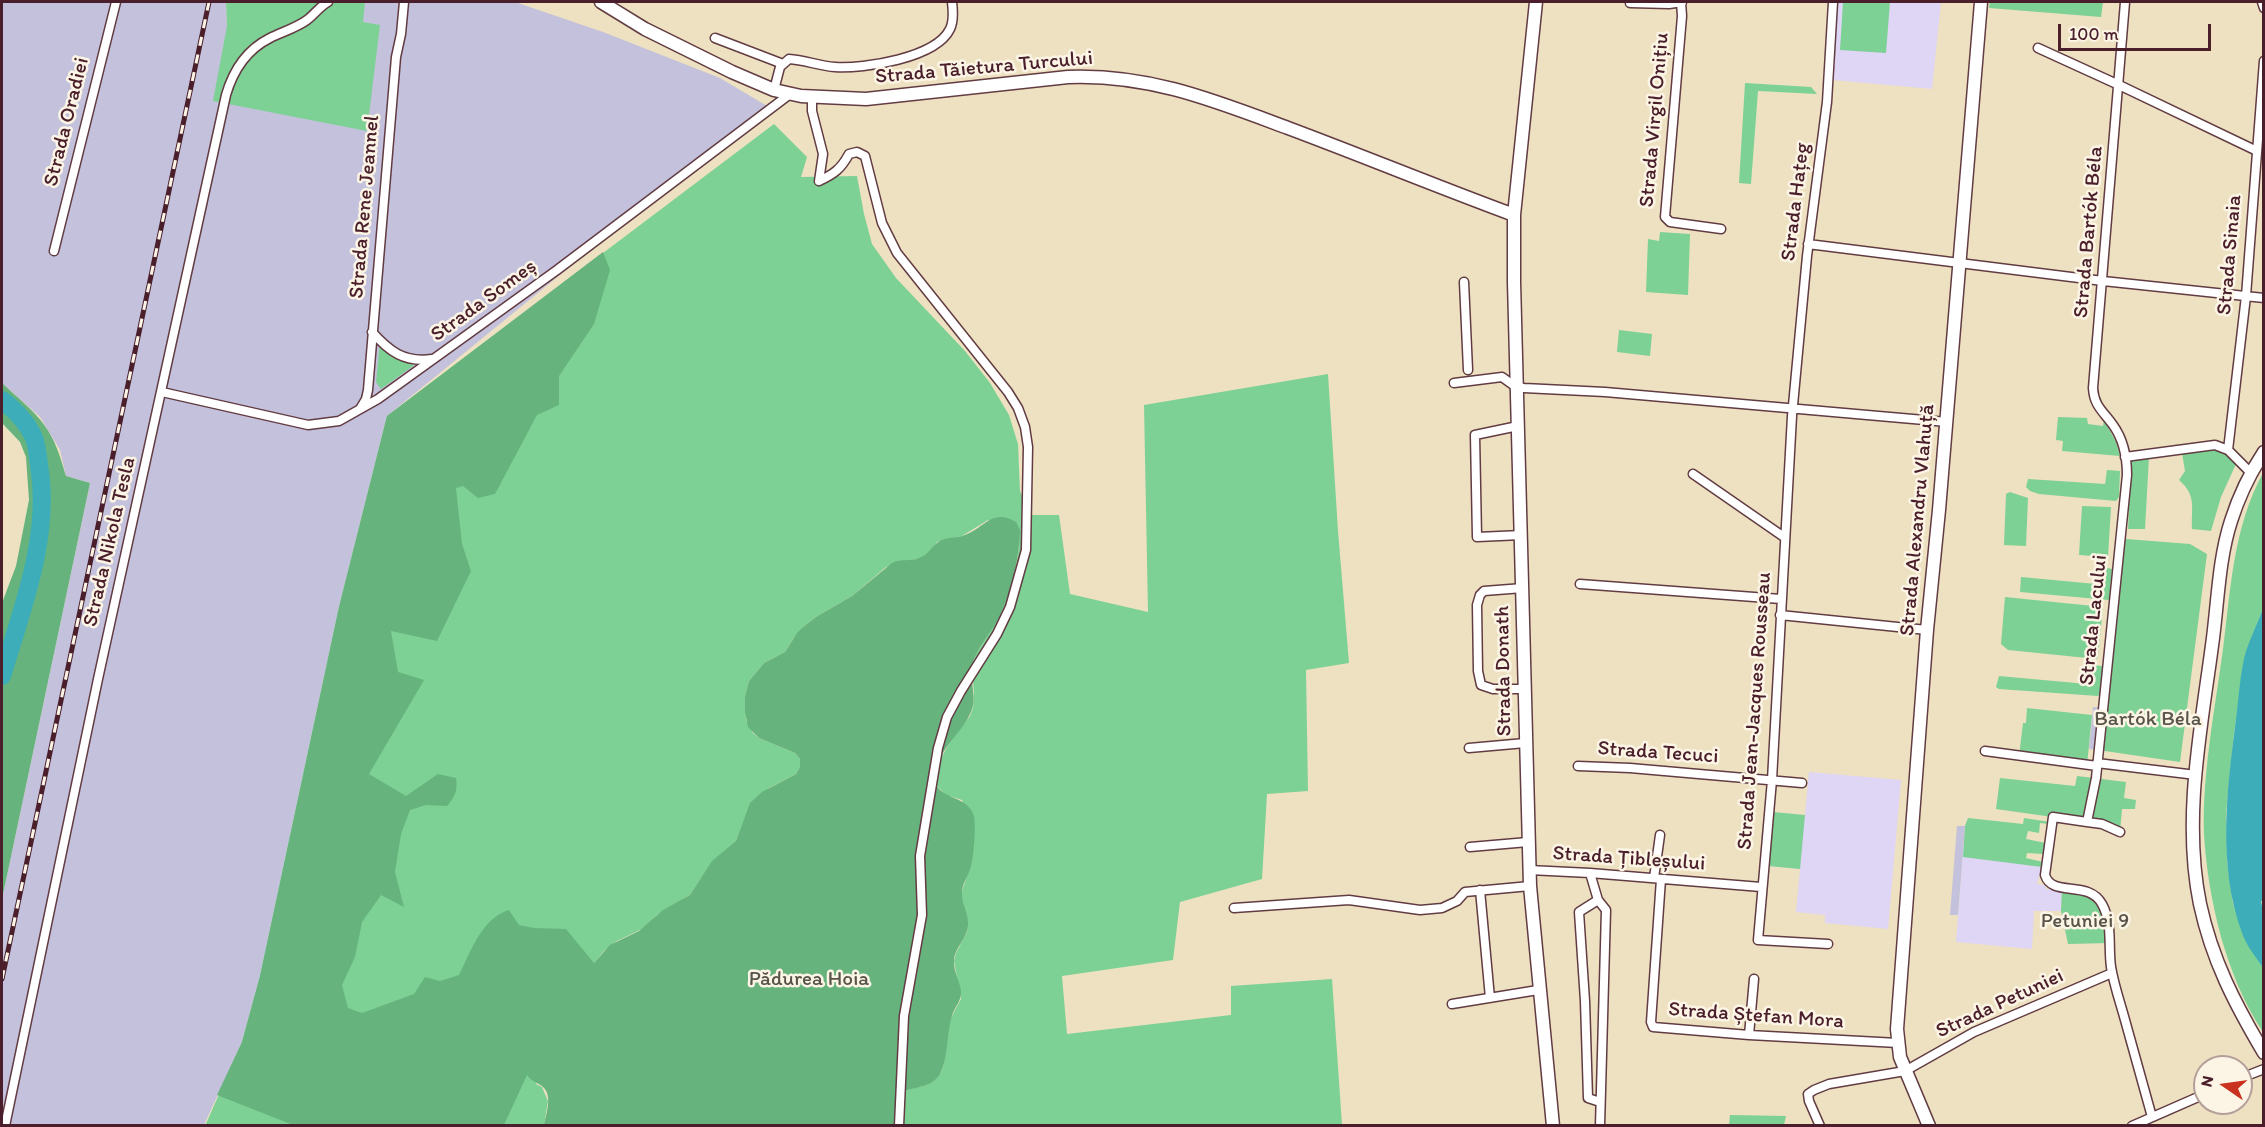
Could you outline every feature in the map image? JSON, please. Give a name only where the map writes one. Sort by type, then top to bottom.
[{"type":"main road","name":"Strada Tăietura Turcului","points":[[601,2],[645,29],[732,72],[774,90],[790,94],[812,98],[866,99],[1096,76],[1147,82],[1185,91],[1250,114],[1514,215]]},
{"type":"main road","name":"Strada Donath","points":[[1536,2],[1514,215],[1516,387],[1522,535],[1529,870],[1538,990],[1553,1125]]},
{"type":"main road","name":"Strada Alexandru Vlahuță","points":[[1929,1125],[1905,1071],[1898,1043],[1902,949],[1981,2]]},
{"type":"main road","points":[[2264,452],[2250,472],[2230,523],[2225,546],[2196,775],[2192,824],[2193,855],[2202,913],[2220,970],[2243,1020],[2264,1053]]},
{"type":"street","name":"Strada Oradiei","points":[[54,251],[116,2]]},
{"type":"street","name":"Strada Nikola Tesla","points":[[5,1125],[203,191],[231,79],[241,61],[257,47],[308,20],[318,5],[328,2]]},
{"type":"street","name":"Strada Rene Jeannel","points":[[356,414],[366,399],[368,390],[396,57],[404,2]]},
{"type":"street","points":[[774,90],[783,64],[789,59],[835,67],[856,67],[913,56],[930,47],[951,28],[952,2]]},
{"type":"street","points":[[1630,3],[1656,5],[1682,2]]},
{"type":"street","name":"Strada Virgil Onițiu","points":[[1682,2],[1664,213],[1666,220],[1670,222],[1721,228]]},
{"type":"street","name":"Strada Hațeg","points":[[1784,537],[1792,408],[1808,244],[1827,102],[1833,2]]},
{"type":"street","name":"Strada Bartók Béla","points":[[2125,2],[2093,397],[2101,412],[2113,424],[2126,457]]},
{"type":"street","points":[[2262,2],[2264,8]]},
{"type":"street","points":[[715,39],[783,64]]},
{"type":"street","points":[[2038,48],[2256,151]]},
{"type":"street","name":"Strada Sinaia","points":[[2228,450],[2246,296],[2264,61]]},
{"type":"street","name":"Strada Someș","points":[[162,392],[308,425],[339,421],[356,414],[557,270],[790,94]]},
{"type":"street","points":[[812,98],[812,111],[823,154],[819,180],[832,175],[842,167],[849,154],[857,152],[865,156],[882,223],[897,253],[1008,392],[1018,408],[1025,427],[1028,447],[1026,550],[1019,580],[1010,607],[997,633],[947,717],[938,748],[920,856],[922,915],[904,1016],[899,1125]]},
{"type":"street","points":[[1808,244],[2103,281],[2264,298]]},
{"type":"street","points":[[1464,282],[1468,370]]},
{"type":"street","points":[[372,332],[385,346],[399,356],[414,360],[435,359]]},
{"type":"street","points":[[1454,383],[1502,377],[1516,387],[1605,392],[1947,422]]},
{"type":"street","points":[[1518,426],[1475,435],[1477,537],[1522,535]]},
{"type":"street","points":[[2126,457],[2215,445],[2228,450],[2250,472]]},
{"type":"street","name":"Strada Lacului","points":[[2087,822],[2097,764],[2127,475],[2126,457]]},
{"type":"street","points":[[1693,474],[1784,537]]},
{"type":"street","name":"Strada Jean-Jacques Rousseau","points":[[1761,887],[1772,780],[1784,537]]},
{"type":"street","points":[[1581,584],[1781,599]]},
{"type":"street","points":[[1523,588],[1490,590],[1480,594],[1477,604],[1478,671],[1481,685],[1493,689],[1525,689]]},
{"type":"street","points":[[1780,615],[1927,630]]},
{"type":"street","points":[[1469,748],[1525,742]]},
{"type":"street","points":[[1985,751],[2196,775]]},
{"type":"street","name":"Strada Tecuci","points":[[1578,766],[1772,780]]},
{"type":"street","points":[[1772,780],[1802,783]]},
{"type":"street","points":[[2120,832],[2102,824],[2053,817],[2044,870],[2046,880],[2053,885],[2083,889],[2094,894],[2102,904],[2110,935],[2112,973],[2152,1117]]},
{"type":"street","points":[[1658,879],[1660,836]]},
{"type":"street","points":[[1470,847],[1528,842]]},
{"type":"street","name":"Strada Țibleșului","points":[[1529,870],[1761,887]]},
{"type":"street","points":[[1590,873],[1598,900],[1606,910],[1600,1125]]},
{"type":"street","name":"Strada Ștefan Mora","points":[[1658,879],[1651,1022],[1653,1027],[1898,1043]]},
{"type":"street","points":[[1234,908],[1349,900],[1420,910],[1442,908],[1457,902],[1465,892],[1530,886]]},
{"type":"street","points":[[1761,887],[1758,939],[1828,944]]},
{"type":"street","points":[[1480,890],[1490,998]]},
{"type":"street","points":[[1598,900],[1580,912],[1588,1098],[1600,1102]]},
{"type":"street","name":"Strada Petuniei","points":[[1818,1125],[1808,1094],[1814,1090],[1828,1084],[1905,1071],[1974,1032],[2112,973]]},
{"type":"street","points":[[1749,1035],[1754,980]]},
{"type":"street","points":[[1452,1004],[1538,990]]},
{"type":"street","points":[[2132,1125],[2193,1099]]},
{"type":"shaded area","points":[[2,2],[226,2],[227,26],[380,26],[362,22],[365,2],[515,2],[603,32],[720,78],[767,106],[387,416],[339,607],[260,976],[242,1042],[204,1125],[2,1126],[2,899],[90,483],[66,476],[60,450],[40,417],[2,383]]},
{"type":"shaded area","points":[[1838,2],[1941,2],[1932,89],[1832,80]]},
{"type":"shaded area","points":[[2093,707],[2103,708],[2098,750],[2089,749]]},
{"type":"shaded area","points":[[1809,772],[1901,780],[1888,929],[1825,923],[1825,915],[1796,912],[1800,869],[1768,866],[1773,812],[1805,815]]},
{"type":"shaded area","points":[[1968,818],[2016,862],[2042,867],[2037,884],[2045,885],[2046,889],[2062,890],[2061,911],[2034,911],[2032,949],[1956,942],[1965,826]]},
{"type":"shaded area","points":[[1957,826],[1965,826],[1958,915],[1950,915]]},
{"type":"green space","points":[[226,2],[365,2],[363,22],[380,25],[367,131],[213,101],[227,26]]},
{"type":"green space","points":[[1843,2],[1890,2],[1886,53],[1840,50]]},
{"type":"green space","points":[[1990,2],[2103,2],[2101,17],[1989,8]]},
{"type":"green space","points":[[1745,83],[1811,87],[1817,94],[1758,91],[1751,184],[1739,183]]},
{"type":"green space","points":[[774,124],[807,157],[801,177],[857,176],[872,244],[896,278],[965,351],[990,383],[1009,415],[1018,444],[1020,491],[1030,515],[1059,515],[1070,594],[1148,612],[1144,405],[1328,374],[1349,663],[1306,670],[1308,791],[1267,794],[1262,879],[1180,902],[1173,960],[1062,976],[1067,1034],[1231,1015],[1231,986],[1332,979],[1342,1125],[896,1125],[895,1113],[904,1091],[932,1082],[942,1070],[949,1025],[961,999],[954,961],[967,932],[968,924],[961,894],[971,864],[974,842],[962,800],[946,795],[936,785],[939,761],[973,708],[972,669],[976,654],[1001,613],[1015,576],[1019,545],[988,520],[962,536],[937,542],[928,554],[921,558],[886,567],[852,596],[803,627],[785,652],[764,663],[749,681],[745,696],[746,720],[753,733],[759,738],[795,753],[800,759],[800,767],[796,774],[769,788],[742,826],[736,841],[708,868],[690,895],[657,915],[646,927],[617,941],[594,963],[536,1084],[542,1087],[548,1101],[544,1125],[205,1126],[242,1042],[260,976],[339,607],[387,416]]},
{"type":"green space","points":[[1660,232],[1690,234],[1688,295],[1646,292],[1648,239],[1659,241]]},
{"type":"green space","name":"Pădurea Hoia","points":[[603,252],[610,270],[594,324],[559,376],[559,405],[537,415],[495,494],[478,498],[463,486],[456,488],[462,544],[471,571],[437,641],[391,631],[398,672],[424,680],[369,774],[406,796],[438,774],[456,778],[457,786],[447,806],[426,805],[410,810],[401,834],[395,872],[404,907],[381,895],[362,922],[355,957],[342,985],[348,1008],[362,1013],[414,994],[425,977],[440,981],[459,975],[484,928],[491,920],[509,910],[519,925],[566,929],[594,963],[610,945],[639,931],[663,910],[690,895],[712,861],[736,841],[750,803],[762,792],[796,774],[800,767],[800,759],[795,753],[759,738],[748,727],[745,696],[749,681],[764,663],[785,652],[803,627],[852,596],[892,563],[922,557],[940,541],[970,533],[988,521],[1000,517],[1016,522],[1020,530],[1017,562],[1012,583],[1001,613],[973,662],[972,708],[966,722],[939,759],[935,777],[940,790],[971,809],[975,827],[972,861],[962,891],[968,928],[954,960],[961,995],[952,1016],[945,1060],[940,1074],[929,1084],[904,1091],[895,1113],[896,1125],[544,1125],[548,1095],[543,1087],[527,1075],[504,1125],[293,1125],[217,1095],[242,1042],[260,976],[339,607],[387,416]]},
{"type":"green space","points":[[1619,330],[1652,334],[1650,356],[1617,352]]},
{"type":"green space","points":[[380,341],[414,361],[413,366],[381,389],[376,382]]},
{"type":"green space","points":[[2,383],[35,414],[50,433],[66,476],[90,483],[2,899],[2,603],[16,566],[29,500],[26,457],[20,442],[2,423]]},
{"type":"green space","points":[[2058,417],[2087,418],[2088,424],[2103,426],[2104,420],[2116,442],[2120,456],[2062,451],[2063,441],[2056,440]]},
{"type":"green space","points":[[2214,448],[2223,451],[2236,464],[2221,497],[2211,531],[2192,529],[2191,497],[2179,480],[2185,471],[2182,453]]},
{"type":"green space","points":[[2149,457],[2145,529],[2128,529],[2131,461]]},
{"type":"green space","points":[[2107,470],[2120,471],[2119,497],[2116,501],[2039,494],[2026,487],[2028,479],[2105,484]]},
{"type":"green space","points":[[2263,473],[2263,608],[2246,653],[2234,733],[2226,813],[2227,863],[2233,904],[2243,935],[2263,968],[2263,1032],[2238,986],[2221,937],[2208,873],[2204,811],[2210,742],[2231,581],[2245,515]]},
{"type":"green space","points":[[2010,492],[2028,498],[2026,546],[2004,545],[2006,494]]},
{"type":"green space","points":[[2082,506],[2111,507],[2108,557],[2079,555]]},
{"type":"green space","name":"Bartók Béla","points":[[2126,539],[2190,544],[2207,554],[2180,762],[2098,750],[2120,547]]},
{"type":"green space","points":[[2098,566],[2112,569],[2109,600],[2020,592],[2021,577],[2096,584]]},
{"type":"green space","points":[[2005,597],[2103,607],[2097,659],[2008,650],[2001,644]]},
{"type":"green space","points":[[2089,665],[2103,666],[2101,693],[2098,696],[1996,687],[1999,676],[2087,684]]},
{"type":"green space","points":[[2027,708],[2092,715],[2087,765],[2019,756]]},
{"type":"green space","points":[[2077,776],[2126,782],[2124,798],[2136,800],[2135,809],[2122,809],[2120,832],[2095,823],[1996,809],[2000,778],[2075,786]]},
{"type":"green space","points":[[1773,812],[1805,815],[1800,869],[1768,866]]},
{"type":"green space","points":[[1968,818],[2023,824],[2024,818],[2050,822],[2049,824],[2040,823],[2039,833],[2028,831],[2026,839],[2046,843],[2044,854],[2027,853],[2026,858],[2043,862],[2042,867],[1963,857],[1965,826]]},
{"type":"green space","name":"Petuniei 9","points":[[2062,887],[2083,889],[2102,904],[2110,943],[2068,944],[2061,911]]},
{"type":"green space","points":[[1730,1115],[1786,1116],[1784,1125],[1729,1125]]},
{"type":"water","points":[[2263,608],[2264,902],[2261,901],[2264,916],[2263,968],[2244,937],[2234,907],[2229,880],[2226,827],[2242,667]]},
{"type":"waterway","points":[[2,400],[20,417],[34,438],[42,492],[38,545],[26,599],[2,676]]},
{"type":"railway","points":[[2,979],[209,2]]}]
